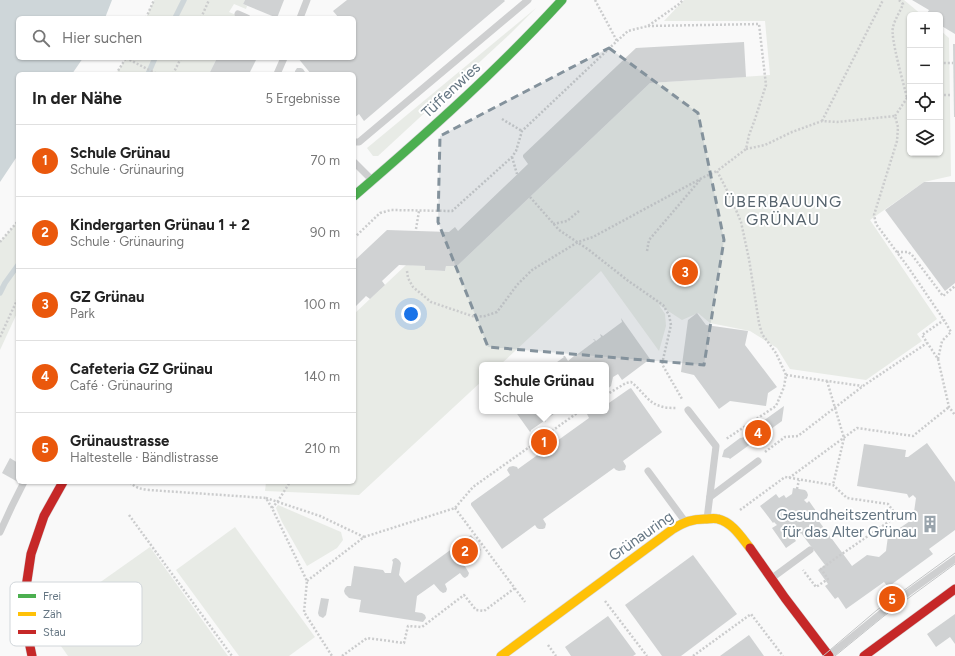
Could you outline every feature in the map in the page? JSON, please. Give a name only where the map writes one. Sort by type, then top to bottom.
[{"type":"street","name":"Tüffenwies","points":[[356,194],[473,90],[537,27],[562,0]]},
{"type":"street","points":[[27,582],[31,554],[44,516],[62,484]]},
{"type":"street","name":"Grünauring","points":[[501,656],[673,529],[685,522],[698,518],[718,519],[727,523],[740,534],[785,598],[829,656]]},
{"type":"street","points":[[864,656],[955,589]]},
{"type":"street","points":[[30,646],[32,656]]},
{"type":"lane","points":[[301,16],[307,0]]},
{"type":"lane","points":[[356,142],[359,142],[528,0]]},
{"type":"lane","points":[[238,14],[242,16]]},
{"type":"lane","points":[[278,72],[283,60]]},
{"type":"lane","points":[[356,164],[372,181]]},
{"type":"lane","points":[[688,410],[716,446],[707,519]]},
{"type":"lane","points":[[710,497],[758,461]]},
{"type":"lane","points":[[648,472],[685,522]]},
{"type":"lane","points":[[0,532],[23,484]]},
{"type":"lane","points":[[771,578],[810,550]]},
{"type":"lane","points":[[829,656],[895,602],[955,559]]},
{"type":"path","points":[[147,16],[154,0]]},
{"type":"path","points":[[202,16],[209,0]]},
{"type":"path","points":[[595,0],[617,41]]},
{"type":"path","points":[[648,26],[679,4],[682,0]]},
{"type":"path","points":[[822,121],[883,0]]},
{"type":"path","points":[[899,0],[902,4],[892,28],[907,93]]},
{"type":"path","points":[[356,236],[380,213],[391,210],[452,211],[512,156],[516,150],[522,131],[617,41],[628,31],[648,26],[759,24],[766,85],[749,135],[746,149]]},
{"type":"path","points":[[117,72],[125,60]]},
{"type":"path","points":[[130,60],[153,72]]},
{"type":"path","points":[[174,72],[180,60]]},
{"type":"path","points":[[943,63],[953,63]]},
{"type":"path","points":[[943,95],[952,95]]},
{"type":"path","points":[[907,98],[895,116],[898,127],[897,140],[874,215],[876,224],[944,320],[950,332],[942,341],[938,360]]},
{"type":"path","points":[[407,271],[408,278],[413,287],[431,302],[475,317],[486,316],[497,312],[517,285],[532,270],[578,242],[593,237],[717,171],[746,149],[765,145],[792,132],[822,121],[837,122],[895,116]]},
{"type":"path","points":[[502,120],[522,131]]},
{"type":"path","points":[[512,156],[517,174]]},
{"type":"path","points":[[516,169],[521,171]]},
{"type":"path","points":[[716,446],[776,406],[784,386],[786,376],[776,354],[762,334],[741,222],[717,171]]},
{"type":"path","points":[[647,251],[649,240],[702,178]]},
{"type":"path","points":[[530,197],[559,230],[578,242],[627,280],[663,305],[669,315],[671,325],[662,364],[688,410]]},
{"type":"path","points":[[416,229],[419,211]]},
{"type":"path","points":[[553,224],[567,222],[579,211]]},
{"type":"path","points":[[0,242],[16,223]]},
{"type":"path","points":[[896,252],[908,252],[912,255],[943,296],[955,286]]},
{"type":"path","points":[[0,337],[16,302]]},
{"type":"path","points":[[944,320],[922,335],[938,360],[949,407],[955,415]]},
{"type":"path","points":[[758,461],[763,453],[785,437],[798,436],[862,386],[927,343]]},
{"type":"path","points":[[786,376],[862,386]]},
{"type":"path","points":[[827,381],[844,438],[833,485]]},
{"type":"path","points":[[609,393],[626,383],[631,382],[652,402],[659,406],[688,410]]},
{"type":"path","points":[[789,478],[858,428],[913,436],[949,407]]},
{"type":"path","points":[[307,581],[364,537],[455,508],[473,487],[576,414]]},
{"type":"path","points":[[735,514],[784,477],[833,485],[847,498],[888,504],[897,516],[821,569],[828,579],[816,587],[803,571]]},
{"type":"path","points":[[797,489],[798,480]]},
{"type":"path","points":[[132,484],[139,489],[266,498],[320,516],[364,537]]},
{"type":"path","points":[[272,508],[289,484]]},
{"type":"path","points":[[266,498],[307,581],[304,612],[332,656]]},
{"type":"path","points":[[455,508],[525,602]]},
{"type":"path","points":[[129,515],[232,656]]},
{"type":"path","points":[[342,656],[367,638],[404,643],[408,626],[422,627],[464,595],[476,610],[484,611],[516,588]]},
{"type":"path","points":[[605,600],[647,656]]},
{"type":"path","points":[[693,656],[751,614],[783,656]]},
{"type":"path","points":[[546,643],[556,656]]},
{"type":"highlighted area","points":[[609,48],[698,113],[724,240],[704,365],[488,347],[438,222],[440,136]]},
{"type":"shaded area","points":[[0,0],[112,0],[106,16],[16,16],[16,60],[82,60],[73,72],[16,72],[16,158],[0,182]]},
{"type":"shaded area","points":[[154,0],[245,0],[243,4],[247,6],[246,9],[234,4],[229,12],[236,16],[147,16]]},
{"type":"shaded area","points":[[684,0],[904,0],[918,12],[907,12],[907,156],[943,156],[943,33],[949,38],[951,176],[924,182],[870,220],[937,319],[917,334],[922,341],[866,380],[790,369],[777,348],[750,331],[710,323],[698,313],[682,320],[659,305],[665,314],[666,326],[659,351],[601,271],[503,362],[479,362],[479,384],[359,495],[265,491],[266,484],[356,484],[356,312],[406,265],[425,266],[425,270],[445,271],[446,266],[457,266],[650,83],[770,75],[765,21],[664,21]]},
{"type":"shaded area","points":[[536,8],[378,156],[373,156],[367,148]]},
{"type":"shaded area","points":[[125,60],[216,60],[210,72],[117,72]]},
{"type":"shaded area","points":[[16,223],[16,315],[0,350],[0,242]]},
{"type":"shaded area","points":[[278,505],[341,532],[343,540],[337,548],[307,566],[282,522],[276,508]]},
{"type":"shaded area","points":[[235,527],[315,637],[289,656],[239,656],[176,570]]},
{"type":"shaded area","points":[[150,547],[228,656],[68,656],[61,646],[142,646],[142,582],[101,582]]},
{"type":"building","points":[[245,0],[284,0],[278,16],[272,16],[243,4]]},
{"type":"building","points":[[347,0],[505,1],[364,121],[359,114],[356,116],[356,72],[309,72],[300,60],[356,60],[356,16],[337,16],[333,11]]},
{"type":"building","points":[[912,0],[955,0],[955,34],[943,27],[943,12],[928,12],[929,10]]},
{"type":"building","points":[[744,42],[746,77],[650,83],[457,266],[446,266],[445,271],[425,270],[425,266],[399,265],[382,281],[385,285],[370,299],[366,296],[356,306],[356,259],[387,230],[449,232],[455,227],[458,231],[528,164],[523,155],[636,48]]},
{"type":"building","points":[[953,44],[955,44],[955,117],[954,117]]},
{"type":"building","points":[[216,60],[256,60],[250,72],[210,72]]},
{"type":"building","points":[[297,68],[301,68],[305,72],[295,72]]},
{"type":"building","points":[[924,182],[955,182],[955,283],[945,291],[885,210]]},
{"type":"building","points":[[697,313],[706,325],[748,331],[745,345],[777,387],[768,393],[766,406],[730,401],[719,409],[694,375],[681,372],[688,320]]},
{"type":"building","points":[[621,318],[650,359],[622,380],[618,374],[613,377],[611,386],[609,388],[609,362],[557,362],[564,357],[563,356],[565,356],[568,361],[595,341],[593,339],[596,341],[601,337],[600,334],[603,336],[622,322]]},
{"type":"building","points":[[631,388],[662,432],[623,461],[626,466],[625,470],[619,471],[614,468],[543,519],[546,524],[545,528],[539,529],[535,525],[502,549],[471,503],[510,475],[507,470],[509,467],[513,466],[517,467],[518,469],[589,418],[587,414],[609,414],[609,403]]},
{"type":"building","points":[[784,406],[782,421],[730,459],[722,457],[724,450],[740,438],[754,434],[763,421]]},
{"type":"building","points":[[517,414],[554,414],[545,420],[545,422],[544,421],[530,432]]},
{"type":"building","name":"Gesundheitszentrum für das Alter Grünau","points":[[927,443],[955,482],[955,530],[929,549],[933,554],[888,587],[884,582],[846,609],[838,597],[835,599],[825,586],[828,584],[818,570],[825,565],[801,533],[794,538],[796,541],[786,548],[772,528],[777,525],[774,522],[773,523],[760,506],[776,494],[779,498],[784,495],[786,498],[792,494],[793,488],[805,490],[808,495],[804,500],[807,503],[809,501],[821,518],[818,520],[852,566],[867,555],[879,557],[886,551],[888,536],[913,519],[916,498],[913,495],[909,498],[907,494],[857,486],[864,444],[906,450],[905,457],[908,457]]},
{"type":"building","points":[[10,458],[16,462],[16,481],[2,473]]},
{"type":"building","points":[[471,535],[481,550],[463,563],[469,573],[468,576],[465,578],[460,573],[445,584],[447,589],[446,592],[443,593],[440,591],[434,584],[417,596],[415,612],[425,615],[426,618],[423,622],[359,612],[361,600],[349,598],[345,594],[345,588],[347,586],[351,586],[354,566],[383,570],[385,573],[391,573],[392,560],[396,558],[401,563],[399,575],[405,583]]},
{"type":"building","points":[[693,555],[737,614],[681,656],[662,656],[625,605]]},
{"type":"building","points":[[321,598],[329,599],[326,615],[323,618],[319,616],[318,613]]},
{"type":"building","points":[[955,614],[955,644],[950,637],[936,647],[927,634]]},
{"type":"building","points":[[608,616],[636,654],[633,656],[571,656],[565,647]]},
{"type":"building","points":[[749,635],[764,656],[720,656]]},
{"type":"waterway","points":[[176,16],[184,0]]},
{"type":"waterway","points":[[149,72],[154,60]]},
{"type":"waterway","points":[[0,293],[16,268]]},
{"type":"tram line","points":[[823,656],[877,610],[955,553]]},
{"type":"tram line","points":[[835,656],[884,616],[955,564]]},
{"type":"traffic: fast","points":[[356,194],[461,101],[513,51],[562,0]]},
{"type":"traffic: slow","points":[[501,656],[673,529],[685,523],[700,519],[718,519],[728,523],[750,548]]},
{"type":"traffic: jam","points":[[27,582],[31,554],[44,516],[62,484]]},
{"type":"traffic: jam","points":[[750,548],[785,598],[829,656]]},
{"type":"traffic: jam","points":[[864,656],[955,589]]},
{"type":"traffic: jam","points":[[30,646],[32,656]]},
{"type":"place","name":"GZ Grünau","points":[[685,272]]},
{"type":"place","name":"Cafeteria GZ Grünau","points":[[758,433]]},
{"type":"place","name":"Schule Grünau","points":[[544,442]]},
{"type":"place","name":"Gesundheitszentrum für das Alter Grünau","points":[[930,524]]},
{"type":"place","name":"Kindergarten Grünau 1 + 2","points":[[465,551]]},
{"type":"place","name":"Grünaustrasse","points":[[892,599]]},
{"type":"district","name":"ÜBERBAUUNG GRÜNAU","points":[[783,210]]}]
